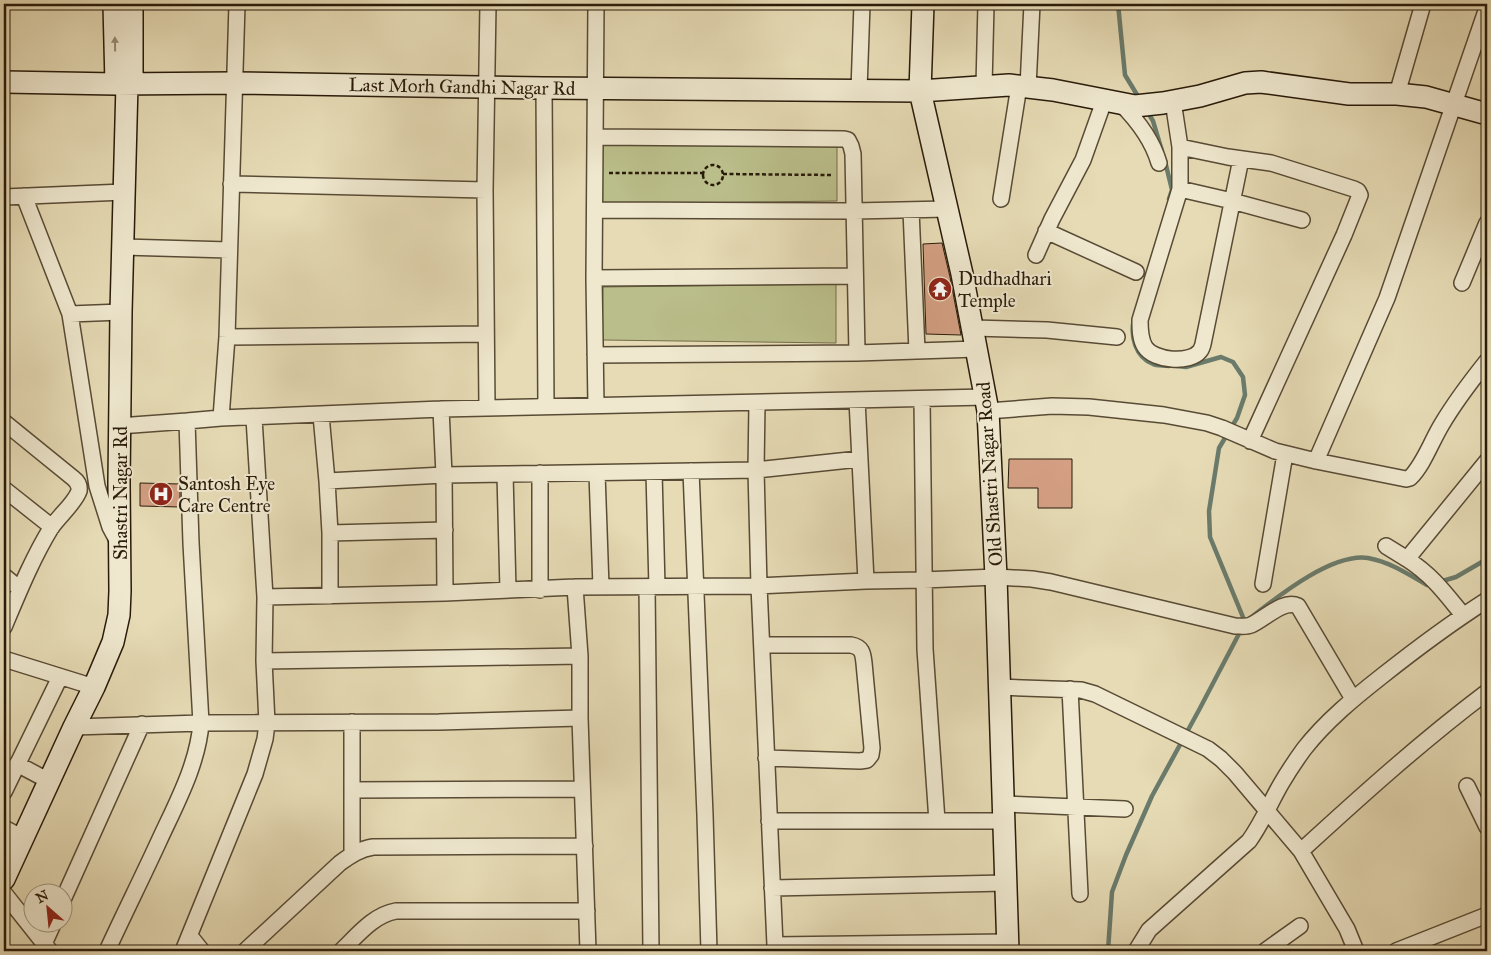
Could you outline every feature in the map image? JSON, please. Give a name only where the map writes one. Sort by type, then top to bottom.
[{"type":"street","points":[[114,4],[125,84]]},
{"type":"street","points":[[125,84],[132,4]]},
{"type":"street","points":[[221,418],[227,337],[237,4]]},
{"type":"street","points":[[487,408],[485,190],[488,4]]},
{"type":"street","points":[[596,4],[594,278],[596,406]]},
{"type":"street","points":[[859,90],[862,4]]},
{"type":"street","name":"Old Shastri Nagar Road","points":[[923,4],[920,91],[975,339],[987,404],[996,577],[1007,947]]},
{"type":"street","points":[[984,86],[986,4]]},
{"type":"street","points":[[1001,199],[1024,86],[1032,4]]},
{"type":"street","points":[[1397,94],[1423,4]]},
{"type":"street","points":[[1316,460],[1387,298],[1454,105],[1482,42],[1487,8]]},
{"type":"street","name":"Last Morh Gandhi Nagar Rd","points":[[4,82],[125,84],[234,82],[544,88],[920,91],[984,86],[1024,86],[1120,103],[1168,102],[1200,96],[1245,83],[1261,82],[1349,94],[1397,94],[1426,97],[1487,114]]},
{"type":"street","name":"Shastri Nagar Rd","points":[[4,879],[94,687],[112,642],[119,615],[119,426],[125,84]]},
{"type":"street","points":[[544,88],[546,407]]},
{"type":"street","points":[[1168,102],[1180,147],[1180,189],[1140,320],[1140,332],[1145,347],[1160,358],[1194,356],[1201,351],[1204,344],[1241,159]]},
{"type":"street","points":[[1036,255],[1046,231],[1083,160],[1120,103],[1147,135],[1152,143],[1158,163]]},
{"type":"street","points":[[595,138],[848,140],[852,146],[853,154],[856,353]]},
{"type":"street","points":[[1180,147],[1287,167],[1358,191],[1360,194],[1344,235],[1247,440]]},
{"type":"street","points":[[231,184],[485,190]]},
{"type":"street","points":[[1180,189],[1302,220]]},
{"type":"street","points":[[4,197],[124,192]]},
{"type":"street","points":[[24,196],[70,314],[97,486],[110,527],[120,546]]},
{"type":"street","points":[[595,210],[854,211],[947,209]]},
{"type":"street","points":[[911,210],[917,350]]},
{"type":"street","points":[[1462,284],[1487,223]]},
{"type":"street","points":[[1046,231],[1136,272]]},
{"type":"street","points":[[123,247],[229,250]]},
{"type":"street","points":[[594,278],[855,276]]},
{"type":"street","points":[[70,314],[121,312]]},
{"type":"street","points":[[595,354],[856,353],[917,350],[975,339],[1047,330],[1117,337]]},
{"type":"street","points":[[227,337],[485,334]]},
{"type":"street","points":[[119,426],[221,418],[440,409],[922,399],[987,404],[1089,407],[1207,423],[1285,454],[1406,479],[1410,478],[1418,468],[1443,422],[1470,382],[1487,361]]},
{"type":"street","points":[[922,399],[925,649],[937,821]]},
{"type":"street","points":[[857,400],[866,581]]},
{"type":"street","points":[[757,403],[756,470],[759,586],[775,948],[1007,947]]},
{"type":"street","points":[[440,409],[444,474],[445,593]]},
{"type":"street","points":[[320,414],[330,532],[330,596]]},
{"type":"street","points":[[183,951],[255,774],[267,724],[264,661],[265,597],[254,418]]},
{"type":"street","points":[[4,422],[78,482],[80,488],[52,527],[20,589],[4,627]]},
{"type":"street","points":[[107,951],[184,784],[199,741],[201,723],[191,543],[187,422]]},
{"type":"street","points":[[1263,584],[1285,454]]},
{"type":"street","points":[[327,480],[444,474],[756,470],[859,459]]},
{"type":"street","points":[[1407,559],[1487,461]]},
{"type":"street","points":[[692,471],[709,951]]},
{"type":"street","points":[[651,951],[654,472]]},
{"type":"street","points":[[540,473],[540,590]]},
{"type":"street","points":[[597,473],[601,587]]},
{"type":"street","points":[[506,474],[508,590]]},
{"type":"street","points":[[80,488],[119,482]]},
{"type":"street","points":[[4,489],[52,527]]},
{"type":"street","points":[[330,532],[445,530]]},
{"type":"street","points":[[1386,546],[1421,568],[1437,583],[1463,615]]},
{"type":"street","points":[[4,576],[20,589]]},
{"type":"street","points":[[265,597],[601,587],[759,586],[996,577],[1032,579],[1240,626],[1252,624],[1284,605],[1292,604],[1298,606],[1353,699]]},
{"type":"street","points":[[575,588],[580,656],[580,718],[588,951]]},
{"type":"street","points":[[1136,951],[1155,924],[1250,841],[1280,785],[1320,730],[1353,699],[1403,659],[1463,615],[1487,600]]},
{"type":"street","points":[[762,645],[857,646],[863,654],[872,748],[872,755],[867,760],[860,761],[766,758]]},
{"type":"street","points":[[264,661],[580,656]]},
{"type":"street","points":[[4,659],[94,687]]},
{"type":"street","points":[[4,792],[60,677]]},
{"type":"street","points":[[998,687],[1070,689],[1095,694],[1208,749],[1235,773],[1301,852],[1347,929],[1356,951]]},
{"type":"street","points":[[1070,689],[1080,894]]},
{"type":"street","points":[[1301,852],[1365,793],[1487,692]]},
{"type":"street","points":[[74,727],[142,724],[439,722],[580,718]]},
{"type":"street","points":[[352,722],[352,854]]},
{"type":"street","points":[[71,882],[142,724]]},
{"type":"street","points":[[17,764],[49,781]]},
{"type":"street","points":[[1467,786],[1487,827]]},
{"type":"street","points":[[352,790],[582,789]]},
{"type":"street","points":[[769,821],[937,821],[1003,812],[1076,806],[1125,809]]},
{"type":"street","points":[[4,828],[23,838]]},
{"type":"street","points":[[245,951],[340,863],[362,849],[373,847],[585,846]]},
{"type":"street","points":[[772,888],[1006,883]]},
{"type":"street","points":[[4,892],[47,948]]},
{"type":"street","points":[[341,951],[376,918],[387,912],[587,911]]},
{"type":"street","points":[[1396,951],[1487,915]]},
{"type":"street","points":[[1264,951],[1300,926]]},
{"type":"street","points":[[47,948],[51,932]]},
{"type":"street","points":[[190,936],[202,951]]},
{"type":"path","points":[[707,167],[720,168],[723,174],[721,181],[718,183],[710,184],[705,181],[704,173],[707,167]]},
{"type":"path","points":[[608,173],[704,173]]},
{"type":"path","points":[[723,174],[833,174]]},
{"type":"green space","points":[[837,141],[837,201],[602,204],[601,145]]},
{"type":"green space","points":[[836,284],[836,343],[602,340],[603,287]]},
{"type":"building","name":"Dudhadhari Temple","points":[[942,243],[961,335],[926,334],[923,244]]},
{"type":"building","points":[[1009,459],[1072,459],[1072,508],[1038,508],[1038,488],[1008,488]]},
{"type":"building","points":[[140,483],[180,484],[180,507],[140,506]]},
{"type":"waterway","points":[[1118,4],[1125,75],[1139,98]]},
{"type":"waterway","points":[[1147,111],[1153,121],[1162,151]]},
{"type":"waterway","points":[[1165,161],[1172,190],[1169,199]]},
{"type":"waterway","points":[[1134,319],[1133,332],[1138,351],[1147,361],[1155,365],[1169,366]]},
{"type":"waterway","points":[[1177,366],[1186,367],[1221,357],[1233,362],[1243,377],[1245,395],[1237,418],[1219,448],[1209,511],[1210,537],[1245,622]]},
{"type":"waterway","points":[[1254,615],[1308,577],[1324,568],[1354,558],[1368,558],[1384,562],[1427,585],[1431,584]]},
{"type":"waterway","points":[[1439,582],[1456,577],[1487,559]]},
{"type":"waterway","points":[[1108,951],[1112,892],[1126,855],[1152,796],[1241,630]]},
{"type":"place","name":"Dudhadhari Temple","points":[[940,289]]},
{"type":"place","name":"Santosh Eye Care Centre","points":[[161,494]]}]
